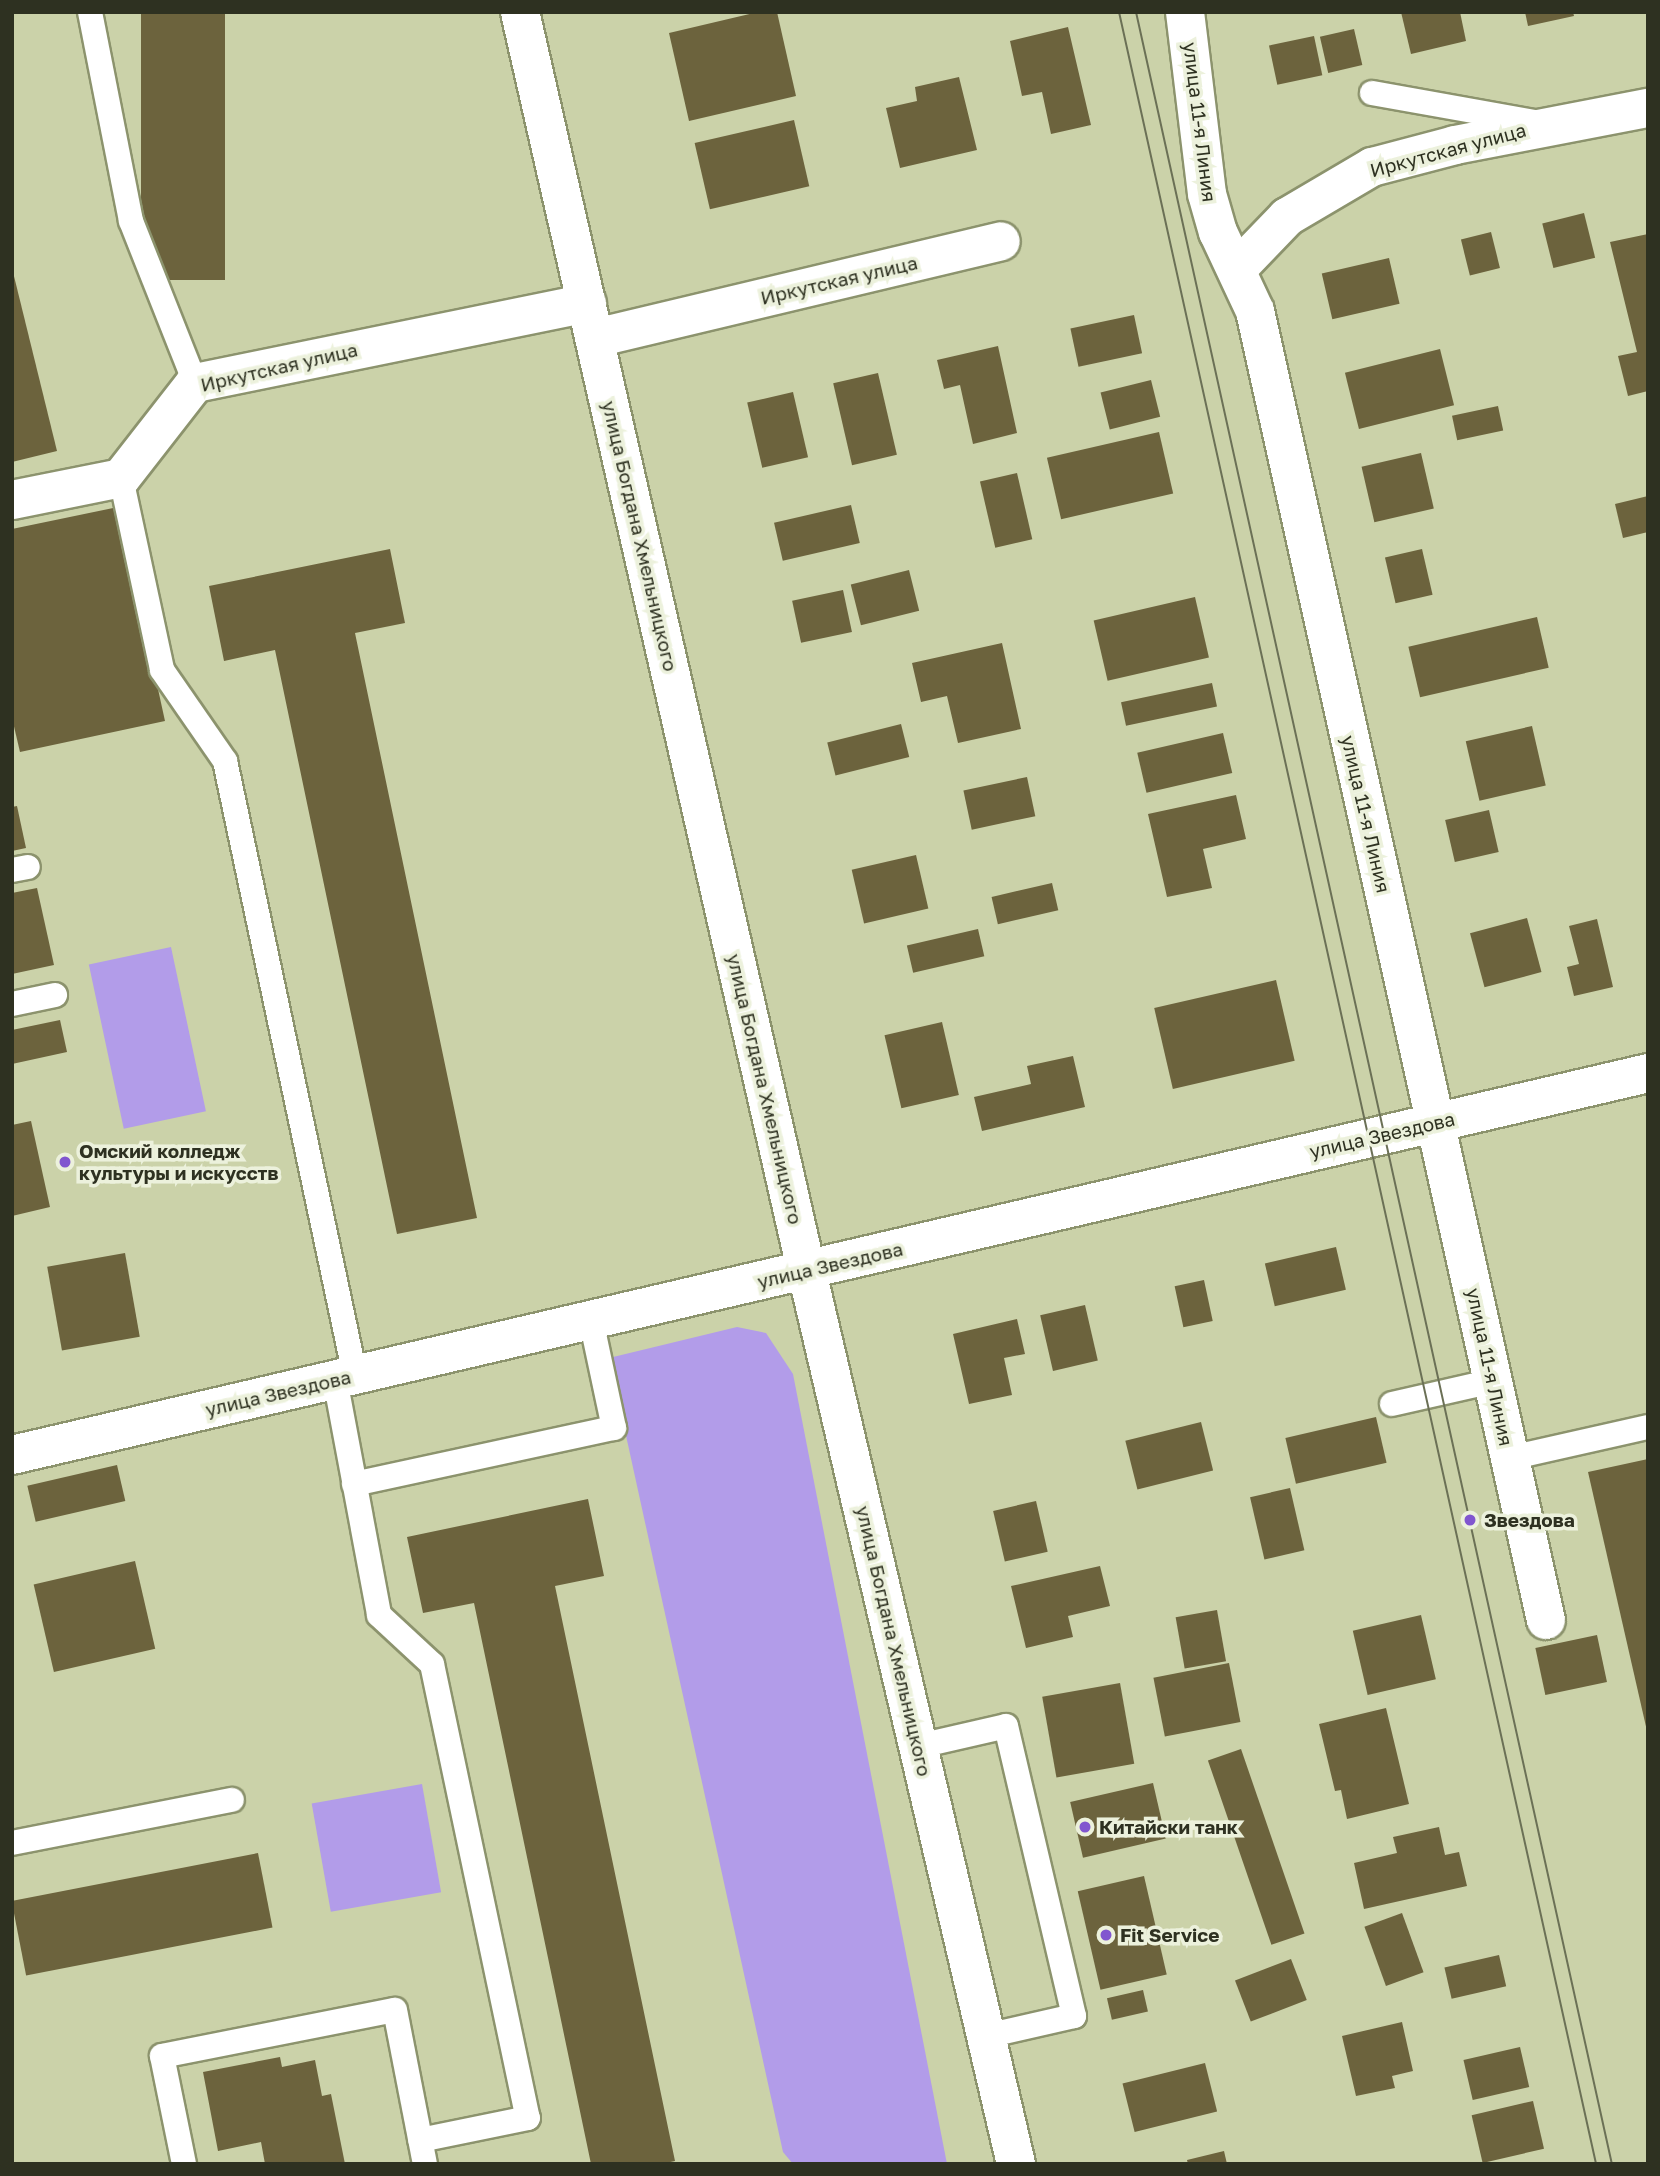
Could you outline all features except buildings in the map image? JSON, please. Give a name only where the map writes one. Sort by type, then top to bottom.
[{"type":"street","name":"улица Богдана Хмельницкого","points":[[520,12],[1016,2164]]},
{"type":"street","name":"улица 11-я Линия","points":[[1185,12],[1207,194],[1218,232],[1238,268],[1255,311],[1546,1620]]},
{"type":"street","name":"Иркутская улица","points":[[1238,268],[1287,218],[1372,167],[1549,125],[1648,108]]},
{"type":"street","name":"Иркутская улица","points":[[121,478],[195,383],[591,320],[1001,241]]},
{"type":"street","points":[[12,499],[121,478]]},
{"type":"street","name":"улица Звездова","points":[[12,1455],[1648,1073]]},
{"type":"lane","points":[[90,12],[131,221],[195,383]]},
{"type":"lane","points":[[1372,93],[1549,125]]},
{"type":"lane","points":[[121,478],[162,670],[225,761],[345,1377],[354,1484],[379,1615],[432,1664],[528,2118],[423,2152],[395,2010],[162,2056],[184,2164]]},
{"type":"lane","points":[[12,1004],[55,995]]},
{"type":"lane","points":[[354,1484],[614,1428],[591,1320]]},
{"type":"lane","points":[[1392,1404],[1493,1381]]},
{"type":"lane","points":[[1510,1458],[1648,1427]]},
{"type":"lane","points":[[919,1746],[1006,1726],[1074,2016],[986,2036]]},
{"type":"lane","points":[[12,1843],[232,1800]]},
{"type":"shaded area","points":[[171,947],[206,1111],[124,1129],[89,964]]},
{"type":"shaded area","points":[[737,1327],[766,1333],[793,1374],[947,2164],[793,2164],[783,2152],[609,1358]]},
{"type":"shaded area","points":[[422,1784],[441,1892],[331,1912],[312,1803]]},
{"type":"tram line","points":[[1119,12],[1596,2164]]},
{"type":"tram line","points":[[1136,12],[1612,2164]]},
{"type":"place","name":"Омский колледж культуры и искусств","points":[[65,1162]]},
{"type":"place","name":"Звездова","points":[[1470,1520]]},
{"type":"place","name":"Китайски танк","points":[[1085,1827]]},
{"type":"place","name":"Fit Service","points":[[1106,1935]]}]
